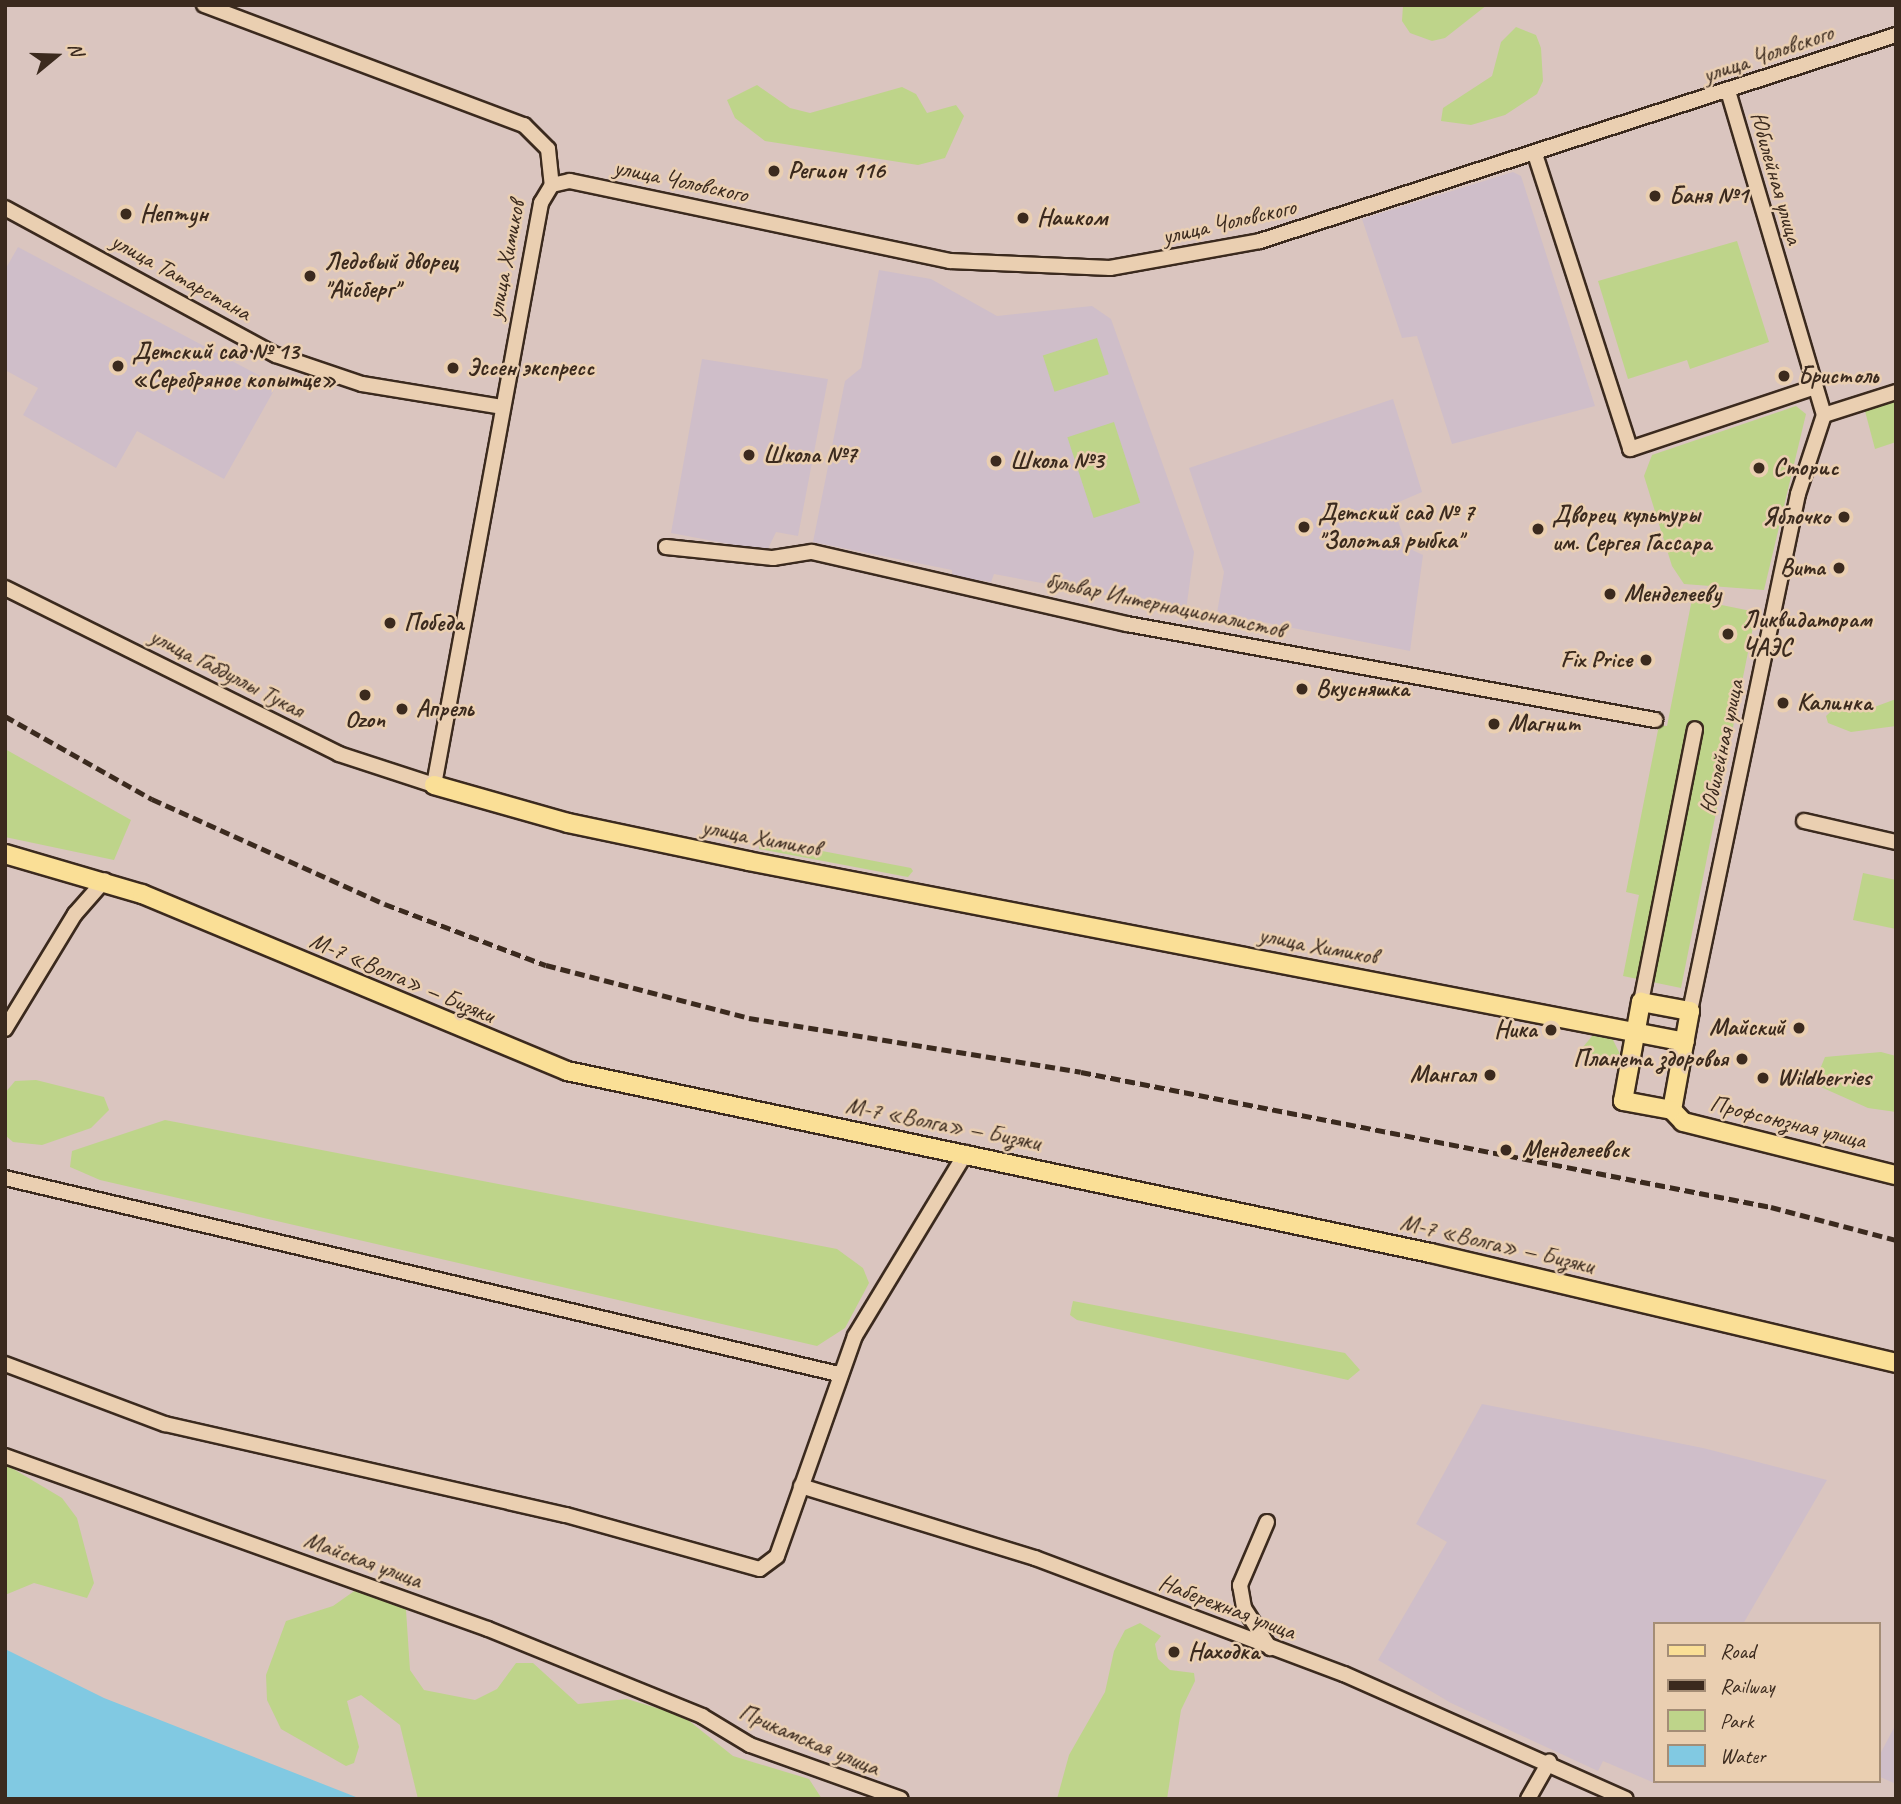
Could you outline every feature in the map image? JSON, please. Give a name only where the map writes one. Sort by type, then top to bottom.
[{"type":"main road","name":"улица Химиков","points":[[434,785],[568,823],[735,858],[1685,1042]]},
{"type":"main road","name":"М-7 «Волга» — Бизяки","points":[[5,853],[105,880],[567,1071],[966,1153],[1896,1363]]},
{"type":"main road","points":[[1637,1032],[1641,1002],[1690,1011],[1672,1110]]},
{"type":"main road","name":"Профсоюзная улица","points":[[1637,1032],[1623,1101],[1672,1110],[1683,1122],[1896,1175]]},
{"type":"street","points":[[204,5],[524,125],[548,149],[552,185]]},
{"type":"street","name":"улица Чоловского","points":[[552,185],[570,181],[950,261],[1076,269],[1175,260],[1260,241],[1896,35]]},
{"type":"street","name":"Юбилейная улица","points":[[1690,1011],[1798,494],[1824,415],[1728,91]]},
{"type":"street","points":[[1535,154],[1630,449],[1815,387]]},
{"type":"street","name":"улица Химиков","points":[[434,785],[541,203],[552,185]]},
{"type":"street","name":"улица Татарстана","points":[[5,208],[276,355],[351,381],[503,407]]},
{"type":"street","points":[[1824,415],[1896,392]]},
{"type":"street","name":"бульвар Интернационалистов","points":[[666,547],[773,558],[812,552],[1127,624],[1655,720]]},
{"type":"street","name":"улица Габдуллы Тукая","points":[[5,588],[339,754],[434,785]]},
{"type":"street","points":[[1641,1002],[1695,729]]},
{"type":"street","points":[[1804,821],[1896,842]]},
{"type":"street","points":[[5,1029],[75,914],[105,880]]},
{"type":"street","points":[[5,1363],[165,1424],[566,1515],[744,1570],[760,1569],[777,1556],[839,1374],[855,1336],[966,1153]]},
{"type":"street","points":[[5,1178],[839,1374]]},
{"type":"street","name":"Майская улица","points":[[5,1455],[488,1629],[702,1716]]},
{"type":"street","name":"Набережная улица","points":[[801,1486],[1035,1558],[1270,1648],[1549,1762],[1626,1799]]},
{"type":"street","points":[[1266,1522],[1240,1585],[1244,1608],[1270,1648]]},
{"type":"street","name":"Прикамская улица","points":[[702,1716],[750,1745],[901,1799]]},
{"type":"street","points":[[1528,1799],[1549,1762]]},
{"type":"shaded area","points":[[1513,172],[1521,176],[1595,406],[1452,444],[1417,336],[1402,338],[1362,219]]},
{"type":"shaded area","name":"Детский сад № 13 «Серебряное копытце»","points":[[18,247],[277,385],[224,479],[137,431],[116,468],[23,415],[38,388],[5,370],[5,270]]},
{"type":"shaded area","name":"Школа №3","points":[[879,270],[931,279],[997,316],[1092,306],[1111,319],[1194,552],[1186,610],[994,574],[991,582],[952,576],[952,570],[813,542],[845,381],[861,368]]},
{"type":"shaded area","name":"Школа №7","points":[[702,359],[828,379],[798,536],[776,532],[767,551],[671,533]]},
{"type":"shaded area","name":"Детский сад № 7 \"Золотая рыбка\"","points":[[1393,399],[1422,492],[1392,505],[1408,548],[1423,555],[1410,651],[1217,613],[1224,572],[1189,468]]},
{"type":"shaded area","points":[[1482,1404],[1703,1448],[1827,1480],[1744,1622],[1652,1622],[1652,1782],[1603,1761],[1598,1771],[1451,1703],[1378,1660],[1447,1542],[1416,1524]]},
{"type":"shaded area","points":[[1896,1724],[1896,1784],[1880,1777],[1880,1754]]},
{"type":"green space","points":[[1403,5],[1487,5],[1445,38],[1432,41],[1410,33],[1402,21]]},
{"type":"green space","points":[[1516,27],[1536,35],[1541,48],[1543,81],[1537,94],[1505,115],[1471,125],[1441,121],[1443,108],[1492,76],[1501,42]]},
{"type":"green space","points":[[757,85],[790,108],[810,113],[902,87],[916,94],[927,113],[956,105],[964,116],[945,158],[918,165],[765,141],[735,118],[727,100]]},
{"type":"green space","points":[[1737,241],[1769,342],[1690,369],[1687,360],[1628,379],[1598,281]]},
{"type":"green space","points":[[1097,338],[1109,374],[1055,392],[1043,356]]},
{"type":"green space","points":[[1896,401],[1896,442],[1875,449],[1865,411]]},
{"type":"green space","points":[[1796,406],[1806,414],[1764,590],[1684,584],[1672,566],[1644,476],[1652,455]]},
{"type":"green space","points":[[1114,422],[1140,503],[1094,518],[1067,437]]},
{"type":"green space","points":[[1692,599],[1756,612],[1681,988],[1623,976],[1639,895],[1626,892],[1659,725],[1667,726]]},
{"type":"green space","points":[[1896,699],[1896,726],[1851,732],[1828,723],[1826,716],[1837,706],[1869,709]]},
{"type":"green space","points":[[5,749],[131,820],[114,860],[5,837]]},
{"type":"green space","points":[[760,839],[911,868],[913,871],[908,877],[759,849]]},
{"type":"green space","points":[[1863,873],[1896,880],[1896,929],[1853,920]]},
{"type":"green space","points":[[1593,1035],[1611,1036],[1620,1054],[1590,1062],[1578,1053]]},
{"type":"green space","points":[[1881,1052],[1896,1056],[1896,1112],[1868,1108],[1814,1084],[1825,1057]]},
{"type":"green space","points":[[36,1080],[104,1097],[109,1110],[91,1128],[42,1145],[13,1142],[5,1135],[5,1093],[15,1081]]},
{"type":"green space","points":[[165,1120],[837,1249],[863,1268],[869,1283],[845,1328],[817,1346],[100,1180],[70,1167],[72,1151]]},
{"type":"green space","points":[[1073,1301],[1345,1353],[1360,1370],[1348,1380],[1077,1320],[1070,1315]]},
{"type":"green space","points":[[5,1464],[62,1498],[77,1518],[94,1583],[87,1598],[34,1583],[5,1595]]},
{"type":"green space","points":[[360,1587],[405,1595],[410,1670],[424,1690],[475,1700],[497,1689],[516,1663],[533,1663],[578,1704],[627,1699],[683,1716],[733,1756],[809,1779],[822,1799],[418,1799],[400,1725],[361,1695],[347,1701],[359,1747],[354,1763],[346,1766],[281,1729],[267,1700],[266,1675],[286,1621],[333,1606]]},
{"type":"green space","points":[[1140,1623],[1161,1636],[1155,1644],[1158,1659],[1170,1670],[1194,1673],[1195,1681],[1181,1710],[1167,1799],[1057,1799],[1069,1755],[1105,1692],[1114,1651],[1125,1630]]},
{"type":"water","points":[[5,1649],[104,1698],[361,1799],[5,1799]]},
{"type":"railway","points":[[5,716],[152,799],[385,904],[546,965],[749,1018],[1081,1072],[1771,1207],[1896,1240]]},
{"type":"place","name":"Регион 116","points":[[774,171]]},
{"type":"place","name":"Баня №1","points":[[1655,196]]},
{"type":"place","name":"Нептун","points":[[126,214]]},
{"type":"place","name":"Наиком","points":[[1023,218]]},
{"type":"place","name":"Ледовый дворец \"Айсберг\"","points":[[310,276]]},
{"type":"place","name":"Детский сад № 13 «Серебряное копытце»","points":[[118,366]]},
{"type":"place","name":"Эссен экспресс","points":[[453,368]]},
{"type":"place","name":"Бристоль","points":[[1784,376]]},
{"type":"place","name":"Школа №7","points":[[749,455]]},
{"type":"place","name":"Школа №3","points":[[996,461]]},
{"type":"place","name":"Сторис","points":[[1759,468]]},
{"type":"place","name":"Яблочко","points":[[1844,517]]},
{"type":"place","name":"Детский сад № 7 \"Золотая рыбка\"","points":[[1304,527]]},
{"type":"place","name":"Дворец культуры им. Сергея Гассара","points":[[1538,529]]},
{"type":"place","name":"Вита","points":[[1839,568]]},
{"type":"place","name":"Менделееву","points":[[1610,594]]},
{"type":"place","name":"Победа","points":[[390,623]]},
{"type":"place","name":"Ликвидаторам ЧАЭС","points":[[1728,634]]},
{"type":"place","name":"Fix Price","points":[[1646,660]]},
{"type":"place","name":"Вкусняшка","points":[[1302,689]]},
{"type":"place","name":"Ozon","points":[[365,695]]},
{"type":"place","name":"Калинка","points":[[1783,703]]},
{"type":"place","name":"Апрель","points":[[402,709]]},
{"type":"place","name":"Магнит","points":[[1494,724]]},
{"type":"place","name":"Майский","points":[[1799,1028]]},
{"type":"place","name":"Ника","points":[[1551,1030]]},
{"type":"place","name":"Планета здоровья","points":[[1742,1059]]},
{"type":"place","name":"Мангал","points":[[1490,1075]]},
{"type":"place","name":"Wildberries","points":[[1763,1078]]},
{"type":"place","name":"Менделеевск","points":[[1506,1150]]},
{"type":"place","name":"Находка","points":[[1174,1652]]}]
